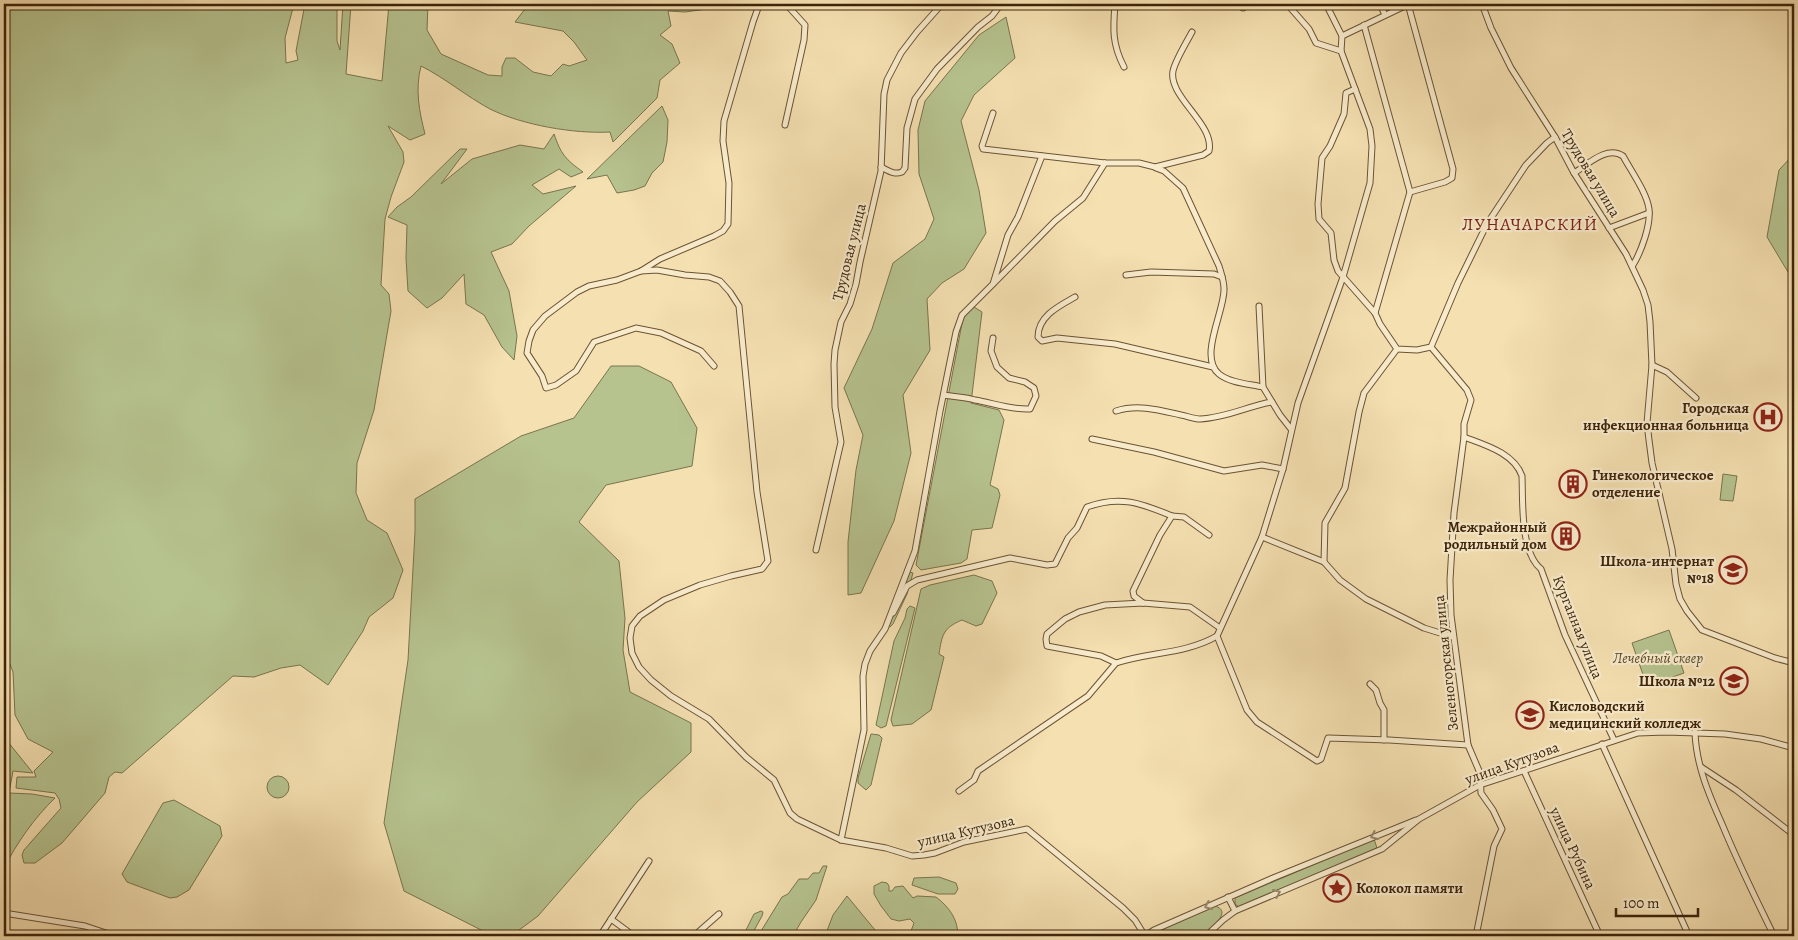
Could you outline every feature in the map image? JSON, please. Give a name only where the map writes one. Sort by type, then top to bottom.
[{"type":"street","points":[[714,366],[701,351],[661,332],[636,328],[594,342],[576,371],[556,385],[546,388],[542,376],[527,353],[528,341],[533,330],[545,316],[577,292],[589,286],[617,280],[641,271],[660,258],[722,232],[728,224],[729,183],[723,141],[724,121],[753,22],[758,8],[763,4]]},
{"type":"street","points":[[785,125],[804,40],[804,25],[786,4]]},
{"type":"street","name":"Трудовая улица","points":[[816,550],[842,442],[836,407],[835,350],[841,322],[850,304],[856,284],[881,167],[884,94],[887,80],[901,53],[942,4]]},
{"type":"street","points":[[1115,4],[1114,40],[1117,53],[1124,67]]},
{"type":"street","points":[[1287,4],[1309,29],[1316,43],[1341,51]]},
{"type":"street","points":[[960,791],[974,780],[978,771],[1088,696],[1116,664],[1129,659],[1170,652],[1211,640],[1217,636],[1262,537],[1283,469],[1298,403],[1343,277],[1370,183],[1372,165],[1370,129],[1341,51],[1342,36],[1326,4]]},
{"type":"street","points":[[1380,4],[1385,16]]},
{"type":"street","points":[[1342,36],[1409,4],[1454,169],[1452,178],[1445,182],[1410,192]]},
{"type":"street","name":"Трудовая улица","points":[[1482,4],[1490,28],[1511,68],[1633,266],[1648,305],[1652,365],[1647,423],[1652,463],[1672,549],[1676,584],[1680,599],[1702,630],[1775,658],[1794,662]]},
{"type":"street","points":[[881,167],[892,172],[902,172],[905,168],[907,128],[915,99],[937,69],[998,8]]},
{"type":"street","points":[[1364,25],[1410,192],[1375,313]]},
{"type":"street","points":[[1155,167],[1203,155],[1209,151],[1210,144],[1204,129],[1182,97],[1173,72],[1192,32]]},
{"type":"street","points":[[1354,89],[1346,93],[1344,114],[1330,146],[1322,158],[1318,212],[1322,223],[1330,232],[1334,260],[1338,271],[1375,313],[1397,349]]},
{"type":"street","points":[[993,113],[982,146],[983,149],[1105,163],[1139,163],[1155,167],[1164,172],[1183,188],[1219,266],[1222,277],[1224,290],[1215,327],[1212,352],[1213,367],[1218,374],[1225,378],[1263,387]]},
{"type":"street","points":[[1397,349],[1417,350],[1432,347],[1458,283],[1487,224],[1526,165],[1546,143],[1555,137]]},
{"type":"street","points":[[1574,173],[1606,153],[1618,153],[1623,156],[1645,197],[1649,213],[1642,250],[1633,266]]},
{"type":"street","points":[[993,284],[1008,235],[1018,217],[1042,156]]},
{"type":"street","points":[[885,629],[915,551],[956,332],[962,315],[1056,221],[1083,198],[1105,163]]},
{"type":"street","points":[[1609,228],[1649,213]]},
{"type":"street","points":[[641,271],[657,270],[709,277],[720,281],[739,306],[757,492],[768,561],[762,569],[700,585],[664,600],[640,616],[632,626],[630,638],[632,653],[638,667],[651,680],[671,696],[709,719],[746,757],[774,780],[790,812],[797,819],[842,840],[864,730],[865,664],[870,651],[885,629],[907,586],[917,580],[1010,558],[1047,565],[1055,564],[1068,538],[1077,528],[1087,507],[1104,501],[1122,500],[1148,506],[1172,516],[1184,517],[1209,535]]},
{"type":"street","points":[[1126,275],[1165,272],[1214,274],[1222,277]]},
{"type":"street","points":[[1075,298],[1049,312],[1038,330],[1038,337],[1042,341],[1057,338],[1115,344],[1213,367]]},
{"type":"street","points":[[1259,306],[1263,387],[1291,429]]},
{"type":"street","points":[[944,395],[974,399],[1003,407],[1030,409],[1036,396],[1034,388],[1025,382],[1009,378],[996,367],[991,351],[994,338]]},
{"type":"street","name":"Зеленогорская улица","points":[[1432,347],[1467,390],[1471,400],[1466,413],[1454,512],[1450,596],[1453,637],[1468,745],[1480,773],[1481,793],[1493,810],[1502,828],[1494,846],[1476,936]]},
{"type":"street","points":[[1324,562],[1325,523],[1345,488],[1364,393],[1397,349]]},
{"type":"street","points":[[1652,365],[1667,372],[1696,398]]},
{"type":"street","points":[[1116,411],[1127,408],[1152,408],[1198,419],[1243,411],[1272,402]]},
{"type":"street","name":"Курганная улица","points":[[1464,437],[1505,456],[1519,468],[1522,476],[1524,531],[1534,563],[1541,569],[1565,636],[1614,740]]},
{"type":"street","points":[[1092,440],[1154,452],[1224,471],[1262,465],[1283,469]]},
{"type":"street","points":[[1143,603],[1134,596],[1133,591],[1160,535],[1172,516]]},
{"type":"street","points":[[1262,537],[1324,562],[1340,580],[1366,599],[1424,628],[1453,637]]},
{"type":"street","points":[[1116,664],[1101,656],[1047,646],[1047,634],[1065,618],[1079,612],[1105,605],[1143,603],[1190,608],[1220,628]]},
{"type":"street","points":[[1217,636],[1248,710],[1257,722],[1304,755],[1316,761],[1321,759],[1328,738],[1468,745]]},
{"type":"street","points":[[1370,684],[1376,690],[1384,710],[1384,740]]},
{"type":"street","points":[[1696,732],[1700,767],[1707,789],[1737,862],[1774,936]]},
{"type":"street","name":"улица Кутузова","points":[[842,840],[886,848],[912,856],[924,856],[964,842],[1026,829],[1123,908],[1135,920],[1145,936],[1154,930],[1228,897],[1419,819],[1480,785],[1614,740],[1638,733],[1696,732],[1761,739],[1792,747]]},
{"type":"street","points":[[1792,747],[1794,733]]},
{"type":"street","points":[[1602,744],[1689,936]]},
{"type":"street","points":[[1700,767],[1736,790],[1794,835]]},
{"type":"street","name":"улица Рубина","points":[[1524,771],[1600,936]]},
{"type":"street","name":"улица Кутузова","points":[[1206,936],[1235,911],[1382,849],[1419,819]]},
{"type":"street","points":[[600,936],[649,861]]},
{"type":"street","points":[[1228,897],[1235,911]]},
{"type":"street","points":[[4,913],[89,928],[115,936]]},
{"type":"street","points":[[694,936],[719,914]]},
{"type":"street","points":[[611,919],[634,936]]},
{"type":"green space","points":[[4,4],[294,4],[285,38],[286,63],[298,60],[296,51],[305,4],[330,4],[330,10],[332,4],[337,4],[337,41],[340,50],[343,4],[351,4],[346,74],[382,81],[389,4],[428,4],[427,30],[441,54],[488,75],[502,76],[502,67],[506,58],[515,58],[533,72],[551,76],[563,64],[569,66],[587,60],[563,31],[515,22],[525,9],[532,4],[712,4],[707,9],[685,12],[668,11],[671,26],[660,35],[672,44],[680,63],[660,80],[657,98],[613,142],[610,132],[565,130],[533,124],[503,115],[481,104],[421,66],[418,100],[425,134],[410,140],[388,126],[403,152],[404,162],[385,219],[381,285],[389,294],[391,311],[374,410],[357,463],[356,493],[367,520],[387,533],[403,570],[393,598],[369,617],[363,631],[328,685],[300,665],[281,668],[254,677],[233,676],[122,773],[115,772],[109,777],[105,793],[62,843],[35,863],[24,863],[22,855],[24,850],[61,808],[55,793],[16,788],[17,777],[36,777],[34,771],[53,752],[28,739],[15,715],[13,672],[4,649]]},
{"type":"green space","points":[[1006,17],[1015,58],[974,95],[961,121],[979,190],[986,233],[964,269],[942,283],[927,299],[930,350],[903,395],[911,453],[894,521],[861,593],[848,595],[848,542],[856,470],[863,435],[844,388],[872,329],[893,263],[925,239],[934,219],[919,174],[918,130],[925,101],[979,35]]},
{"type":"green space","points":[[662,106],[668,120],[667,142],[663,162],[652,173],[645,186],[617,193],[607,175],[587,179]]},
{"type":"green space","points":[[554,134],[564,156],[583,172],[571,177],[559,169],[532,185],[543,194],[576,186],[529,226],[512,244],[491,252],[509,291],[517,336],[514,360],[502,347],[484,315],[466,304],[464,274],[442,298],[427,308],[408,291],[407,225],[388,217],[460,149],[467,149],[441,184],[472,159],[520,145],[544,149]]},
{"type":"green space","points":[[1794,154],[1794,282],[1767,237],[1779,170]]},
{"type":"green space","points":[[974,307],[982,312],[971,403],[999,410],[1004,420],[990,485],[998,489],[1000,495],[992,528],[972,530],[967,559],[961,563],[921,570],[916,565],[963,318]]},
{"type":"green space","points":[[611,366],[639,366],[671,382],[697,428],[692,466],[606,485],[579,522],[619,561],[625,618],[623,650],[630,692],[691,723],[691,752],[637,802],[538,916],[511,936],[493,936],[404,891],[384,823],[408,660],[415,499],[521,436],[574,418]]},
{"type":"green space","points":[[1723,474],[1737,476],[1733,501],[1720,500]]},
{"type":"green space","points":[[910,572],[913,573],[907,594],[890,627],[888,626],[907,575]]},
{"type":"green space","points":[[974,575],[992,581],[997,593],[982,624],[976,626],[962,620],[947,629],[941,642],[939,654],[944,657],[931,710],[912,724],[893,726],[891,720],[921,589],[930,585]]},
{"type":"green space","points":[[910,606],[915,608],[886,726],[881,728],[876,725],[894,641]]},
{"type":"green space","name":"Лечебный сквер","points":[[1669,630],[1684,673],[1647,686],[1632,643]]},
{"type":"green space","points":[[871,734],[879,735],[882,738],[871,785],[866,790],[858,783],[858,778]]},
{"type":"green space","points":[[4,737],[33,773],[13,771],[9,793],[55,798],[26,831],[4,868]]},
{"type":"green space","points":[[278,776],[286,779],[289,787],[286,795],[278,798],[270,795],[267,787],[270,779]]},
{"type":"green space","points":[[174,800],[220,826],[222,836],[189,890],[177,897],[170,898],[127,882],[122,874],[163,803]]},
{"type":"green space","points":[[1374,839],[1377,848],[1239,907],[1235,904],[1235,898]]},
{"type":"green space","points":[[823,866],[827,866],[816,900],[793,936],[758,936],[782,897],[788,894],[799,879],[808,879],[813,873],[819,873]]},
{"type":"green space","points":[[939,877],[956,883],[958,889],[955,894],[938,894],[912,885],[914,878]]},
{"type":"green space","points":[[882,882],[887,883],[889,891],[892,891],[895,887],[903,886],[913,898],[917,896],[936,897],[952,914],[958,930],[958,936],[915,936],[911,931],[914,923],[910,919],[899,921],[891,919],[874,894],[874,886]]},
{"type":"green space","points":[[847,896],[880,936],[825,936],[833,915]]},
{"type":"green space","points":[[1215,906],[1222,912],[1221,916],[1202,936],[1153,936],[1156,932]]},
{"type":"green space","points":[[763,912],[762,916],[751,936],[743,936],[754,914]]},
{"type":"place","name":"Городская инфекционная больница","points":[[1768,417]]},
{"type":"place","name":"Гинекологическое отделение","points":[[1573,484]]},
{"type":"place","name":"Межрайонный родильный дом","points":[[1566,536]]},
{"type":"place","name":"Школа-интернат №18","points":[[1733,570]]},
{"type":"place","name":"Школа №12","points":[[1734,681]]},
{"type":"place","name":"Кисловодский медицинский колледж","points":[[1530,715]]},
{"type":"place","name":"Колокол памяти","points":[[1337,888]]},
{"type":"district","name":"ЛУНАЧАРСКИЙ","points":[[1530,224]]}]
